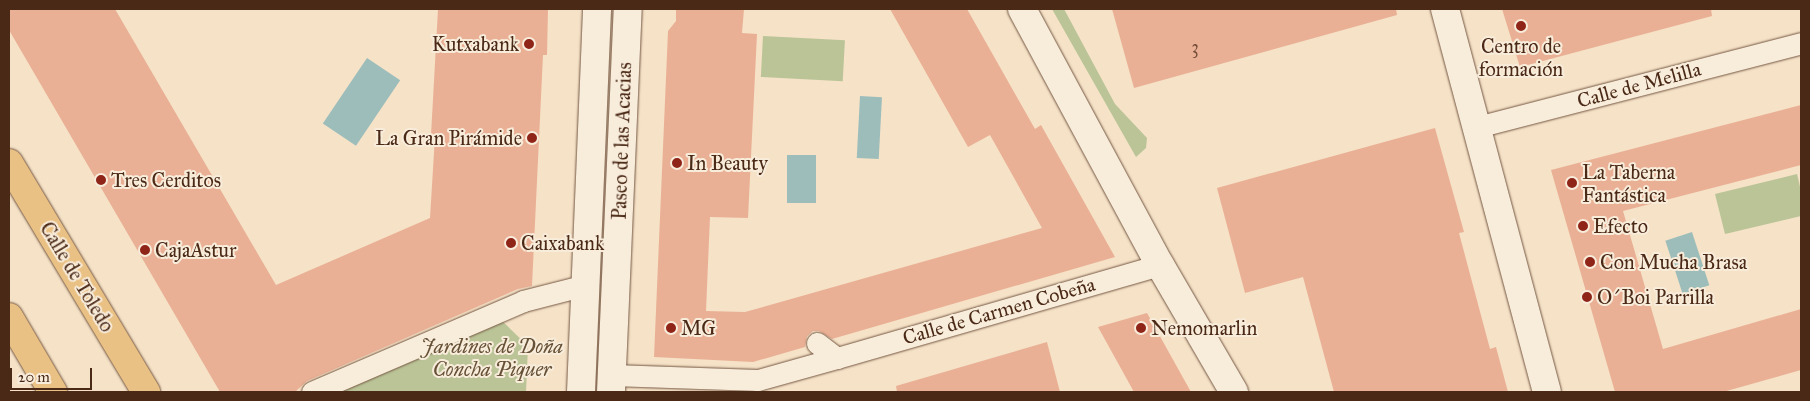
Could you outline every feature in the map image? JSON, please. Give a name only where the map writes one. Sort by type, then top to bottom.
[{"type":"main road","name":"Calle de Toledo","points":[[9,163],[146,392]]},
{"type":"main road","points":[[9,317],[53,392]]},
{"type":"street","name":"Paseo de las Acacias","points":[[580,392],[597,9]]},
{"type":"street","name":"Paseo de las Acacias","points":[[612,384],[628,9]]},
{"type":"street","points":[[1022,9],[1160,265],[1234,392]]},
{"type":"street","points":[[1445,9],[1547,392]]},
{"type":"street","name":"Calle de Melilla","points":[[1476,127],[1801,42]]},
{"type":"street","name":"Calle de Carmen Cobeña","points":[[612,384],[758,380],[1160,265]]},
{"type":"street","points":[[312,392],[523,301],[586,285]]},
{"type":"street","points":[[817,344],[837,358]]},
{"type":"green space","points":[[1052,9],[1064,9],[1115,104],[1147,138],[1146,148],[1136,157]]},
{"type":"green space","points":[[763,36],[845,40],[843,81],[761,77]]},
{"type":"green space","points":[[1797,174],[1801,191],[1801,216],[1725,234],[1715,194]]},
{"type":"green space","name":"Jardines de Doña Concha Piquer","points":[[499,318],[528,346],[526,392],[331,392]]},
{"type":"water","points":[[367,58],[400,80],[356,146],[323,123]]},
{"type":"water","points":[[860,96],[882,97],[879,159],[857,158]]},
{"type":"water","points":[[787,155],[816,155],[816,203],[787,203]]},
{"type":"water","points":[[1692,232],[1709,285],[1683,294],[1665,241]]},
{"type":"building","points":[[9,9],[115,9],[276,285],[430,218],[435,136],[431,135],[438,9],[548,9],[547,55],[543,55],[532,286],[518,289],[307,381],[295,392],[220,392],[9,30]]},
{"type":"building","points":[[676,9],[744,9],[742,33],[757,34],[748,218],[710,217],[706,311],[745,312],[1042,228],[990,135],[968,147],[890,9],[967,9],[1035,129],[1041,125],[1115,257],[832,339],[819,331],[813,331],[807,336],[805,347],[753,362],[654,357],[668,31],[676,21]]},
{"type":"building","points":[[1112,9],[1396,9],[1397,15],[1134,88]]},
{"type":"building","points":[[1502,9],[1711,9],[1712,16],[1520,67]]},
{"type":"building","points":[[1801,105],[1801,165],[1623,211],[1663,349],[1801,309],[1801,370],[1723,392],[1615,392],[1551,170]]},
{"type":"building","points":[[1435,128],[1464,232],[1459,233],[1490,349],[1496,347],[1508,392],[1334,392],[1303,277],[1245,293],[1217,188]]},
{"type":"building","points":[[1147,313],[1191,392],[1134,392],[1098,327]]},
{"type":"building","points":[[1047,342],[1060,392],[897,392],[896,386]]},
{"type":"place","name":"Centro de formación","points":[[1521,26]]},
{"type":"place","name":"Kutxabank","points":[[529,44]]},
{"type":"place","name":"La Gran Pirámide","points":[[532,138]]},
{"type":"place","name":"In Beauty","points":[[677,163]]},
{"type":"place","name":"Tres Cerditos","points":[[101,180]]},
{"type":"place","name":"La Taberna Fantástica","points":[[1572,183]]},
{"type":"place","name":"Efecto","points":[[1583,226]]},
{"type":"place","name":"Caixabank","points":[[511,243]]},
{"type":"place","name":"CajaAstur","points":[[145,250]]},
{"type":"place","name":"Con Mucha Brasa","points":[[1590,262]]},
{"type":"place","name":"O´Boi Parrilla","points":[[1587,297]]},
{"type":"place","name":"MG","points":[[671,328]]},
{"type":"place","name":"Nemomarlin","points":[[1141,328]]}]
